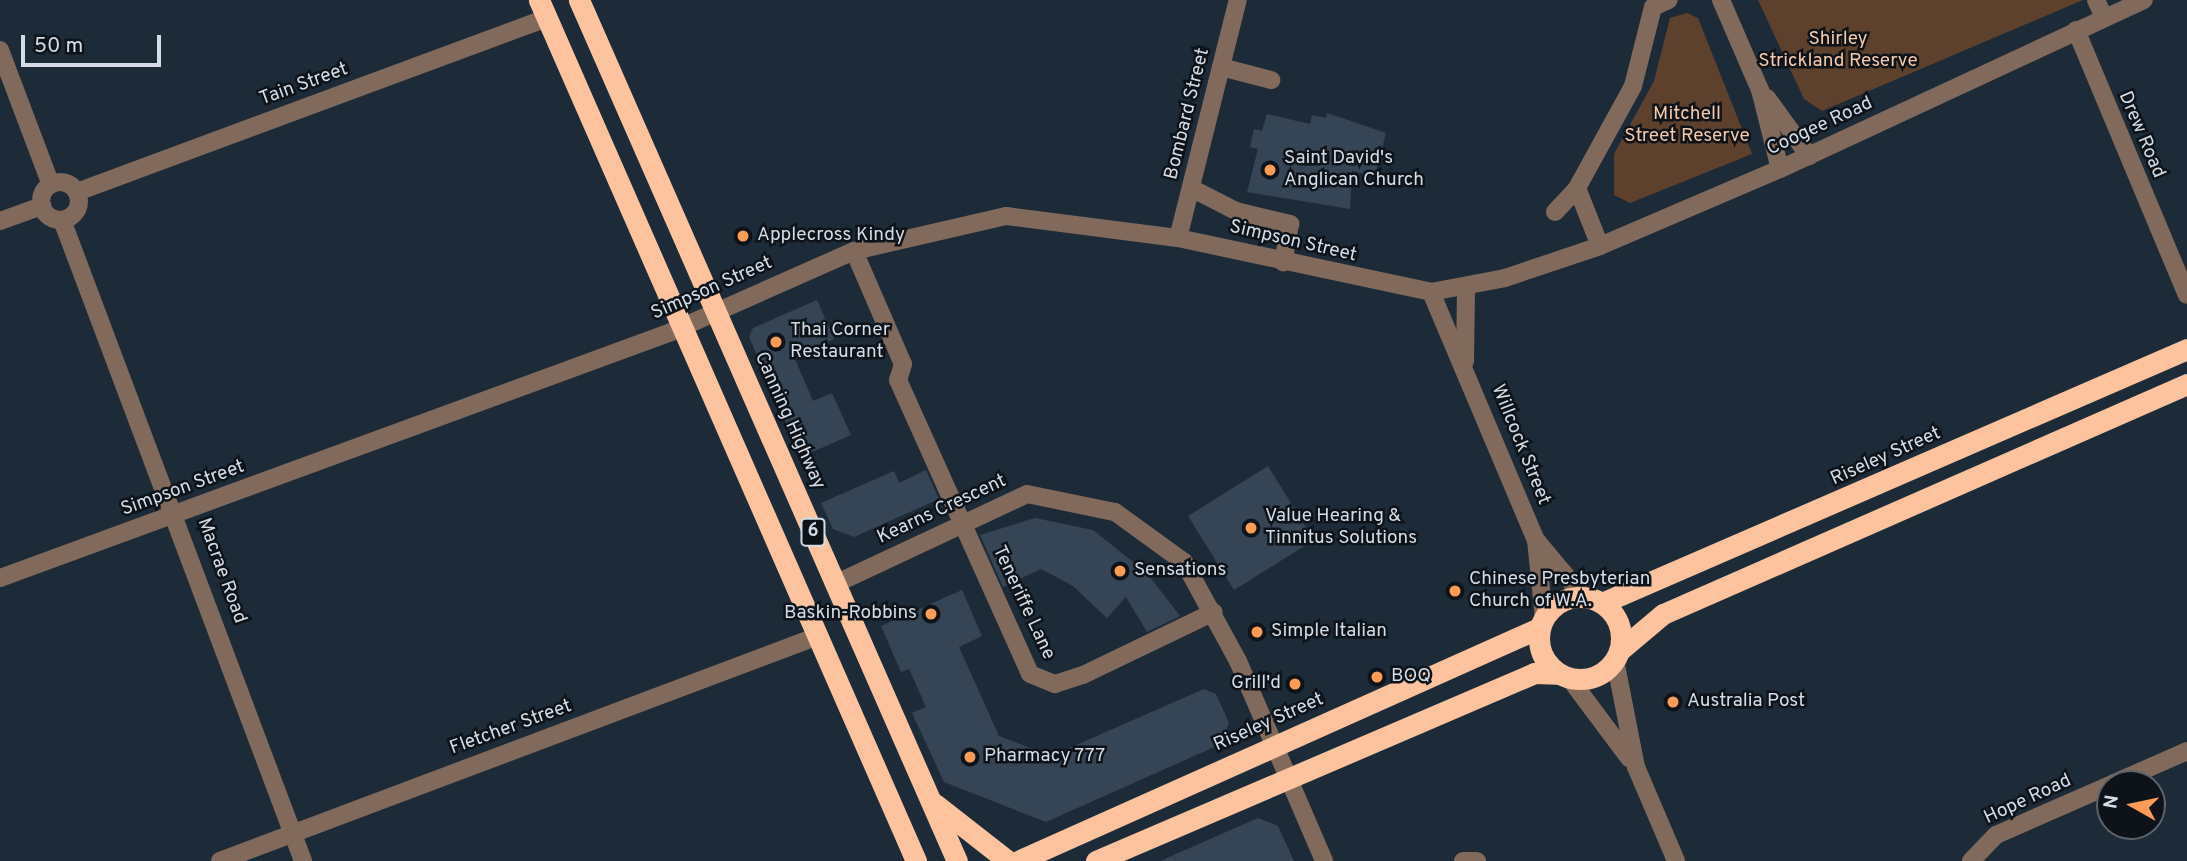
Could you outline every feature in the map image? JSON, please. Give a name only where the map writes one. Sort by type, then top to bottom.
[{"type":"highway","name":"Canning Highway","points":[[579,0],[957,861]]},
{"type":"highway","name":"6","points":[[543,9],[916,861]]},
{"type":"highway","name":"Riseley Street","points":[[1018,861],[1541,624],[1555,605],[1592,600],[2187,349]]},
{"type":"highway","points":[[1096,861],[1534,673],[1596,677],[1663,614],[2187,384]]},
{"type":"highway","points":[[1592,600],[1614,615],[1617,655]]},
{"type":"highway","points":[[1541,624],[1539,646],[1564,676]]},
{"type":"highway","points":[[930,800],[1008,861]]},
{"type":"street","name":"Bombard Street","points":[[1178,238],[1238,0]]},
{"type":"street","points":[[1721,0],[1760,90],[1780,169]]},
{"type":"street","points":[[2096,0],[2104,17]]},
{"type":"street","name":"Coogee Road","points":[[1466,287],[1600,246],[1809,156],[2144,0]]},
{"type":"street","points":[[1555,212],[1577,188],[1633,86],[1658,2]]},
{"type":"street","name":"Tain Street","points":[[77,192],[543,9]]},
{"type":"street","name":"Drew Road","points":[[2076,30],[2187,295]]},
{"type":"street","points":[[0,50],[51,185],[42,205],[0,221]]},
{"type":"street","points":[[1221,67],[1271,80]]},
{"type":"street","points":[[1760,90],[1809,156]]},
{"type":"street","points":[[42,205],[62,220],[77,209],[77,192],[68,184],[51,185]]},
{"type":"street","points":[[1191,188],[1236,211],[1290,224],[1283,262]]},
{"type":"street","points":[[1577,188],[1600,246]]},
{"type":"street","name":"Simpson Street","points":[[0,578],[682,326],[854,250],[1006,216],[1178,238],[1431,292],[1466,287]]},
{"type":"street","name":"Macrae Road","points":[[62,220],[177,513],[303,861]]},
{"type":"street","name":"Teneriffe Lane","points":[[854,250],[903,364],[898,380],[1030,674],[1055,684],[1214,612]]},
{"type":"street","name":"Willcock Street","points":[[1465,366],[1466,287]]},
{"type":"street","name":"Willcock Street","points":[[1431,292],[1465,366],[1536,540],[1541,624]]},
{"type":"street","name":"Kearns Crescent","points":[[835,584],[963,520],[1027,494],[1115,512],[1184,562],[1214,612],[1324,861]]},
{"type":"street","name":"Willcock Street","points":[[1536,540],[1592,600]]},
{"type":"street","name":"Fletcher Street","points":[[219,861],[818,636]]},
{"type":"street","points":[[1617,655],[1636,767],[1676,861]]},
{"type":"street","points":[[1564,676],[1636,767]]},
{"type":"street","name":"Hope Road","points":[[2143,770],[2187,751]]},
{"type":"street","name":"Hope Road","points":[[1971,861],[1996,835],[2096,791]]},
{"type":"street","points":[[1463,861],[1477,861]]},
{"type":"green space","name":"Shirley Strickland Reserve","points":[[1758,0],[2083,0],[1822,111],[1804,99]]},
{"type":"green space","name":"Mitchell Street Reserve","points":[[1687,13],[1698,18],[1752,154],[1630,203],[1614,195],[1614,154],[1654,81],[1670,18]]},
{"type":"building","points":[[1327,113],[1386,133],[1375,176],[1352,171],[1350,209],[1247,192],[1258,149],[1250,147],[1254,129],[1262,131],[1267,114],[1310,124],[1312,115],[1326,118]]},
{"type":"building","points":[[817,300],[834,339],[794,357],[813,401],[832,393],[851,435],[801,457],[749,337],[753,328]]},
{"type":"building","name":"Value Hearing & Tinnitus Solutions","points":[[1268,466],[1314,540],[1234,590],[1188,516]]},
{"type":"building","points":[[926,470],[939,499],[854,537],[833,529],[821,503],[894,471],[899,483]]},
{"type":"building","points":[[1035,518],[1093,530],[1147,573],[1180,616],[1147,632],[1126,597],[1107,618],[1073,586],[1041,569],[1003,587],[980,535]]},
{"type":"building","points":[[962,590],[982,636],[959,647],[999,736],[1051,756],[1204,689],[1216,694],[1229,723],[1221,744],[1046,822],[944,782],[912,713],[926,707],[909,669],[901,672],[881,626]]},
{"type":"building","points":[[1258,818],[1278,826],[1294,861],[1160,861]]},
{"type":"place","name":"Saint David's Anglican Church","points":[[1270,170]]},
{"type":"place","name":"Applecross Kindy","points":[[743,236]]},
{"type":"place","name":"Thai Corner Restaurant","points":[[776,342]]},
{"type":"place","name":"Value Hearing & Tinnitus Solutions","points":[[1251,528]]},
{"type":"place","name":"Sensations","points":[[1120,571]]},
{"type":"place","name":"Chinese Presbyterian Church of W.A.","points":[[1455,591]]},
{"type":"place","name":"Baskin-Robbins","points":[[931,614]]},
{"type":"place","name":"Simple Italian","points":[[1257,632]]},
{"type":"place","name":"BOQ","points":[[1377,677]]},
{"type":"place","name":"Grill'd","points":[[1295,684]]},
{"type":"place","name":"Australia Post","points":[[1673,702]]},
{"type":"place","name":"Pharmacy 777","points":[[970,757]]}]
